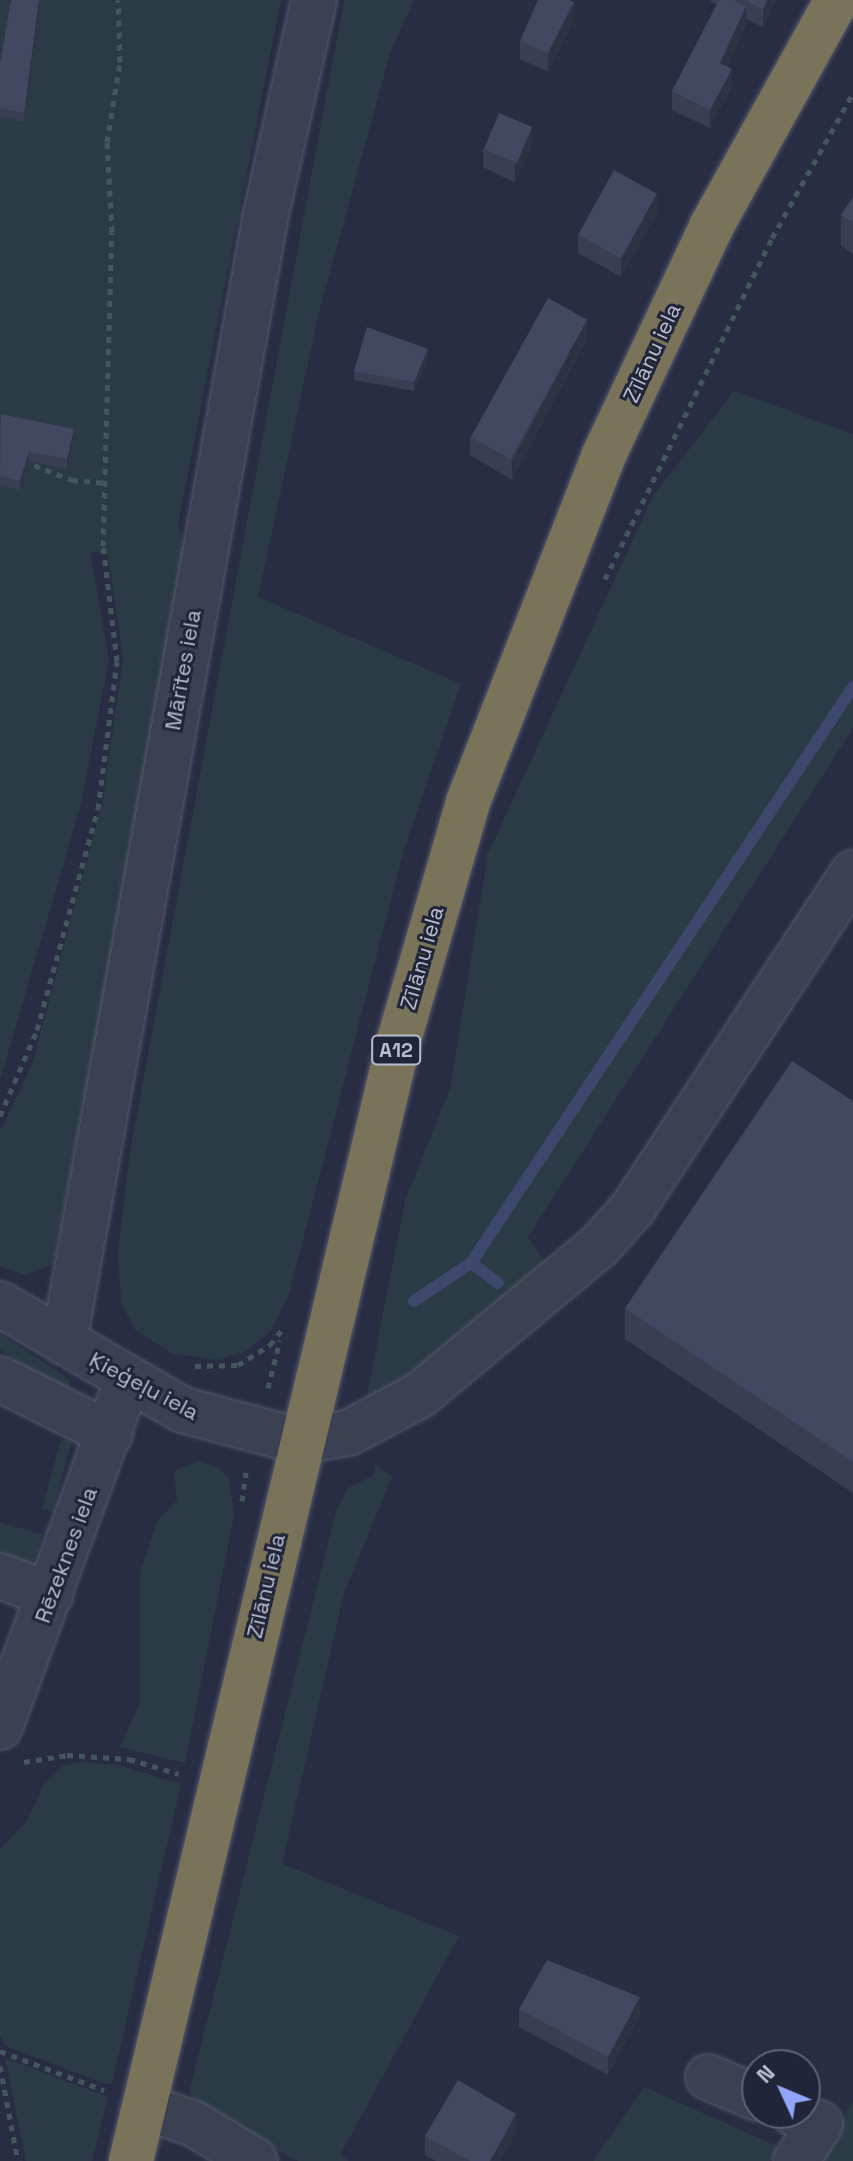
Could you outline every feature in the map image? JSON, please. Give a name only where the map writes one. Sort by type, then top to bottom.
[{"type":"highway","name":"Zīlānu iela","points":[[131,2161],[299,1441],[399,1040],[468,802],[609,445],[711,227],[837,0]]},
{"type":"street","name":"Mārītes iela","points":[[64,1342],[265,219],[314,0]]},
{"type":"street","points":[[299,1441],[348,1433],[420,1395],[599,1246],[633,1208],[853,873]]},
{"type":"street","name":"Ķieģeļu iela","points":[[0,1304],[127,1381],[215,1421],[299,1441]]},
{"type":"street","points":[[0,1379],[110,1434]]},
{"type":"street","name":"Rēzeknes iela","points":[[4,1746],[51,1595],[127,1381]]},
{"type":"street","points":[[0,1576],[51,1595]]},
{"type":"street","points":[[708,2077],[741,2091]]},
{"type":"street","points":[[145,2107],[194,2124],[255,2161]]},
{"type":"street","points":[[796,2161],[817,2129]]},
{"type":"path","points":[[0,1116],[37,1030],[98,809],[117,661],[103,546],[112,232],[107,142],[120,62],[118,0]]},
{"type":"path","points":[[599,591],[772,238],[853,93]]},
{"type":"path","points":[[15,458],[72,480],[104,483]]},
{"type":"path","points":[[127,1381],[192,1366],[238,1365],[263,1351],[282,1331]]},
{"type":"path","points":[[4,1746],[67,1755],[129,1759],[173,1773]]},
{"type":"path","points":[[0,2051],[145,2107]]},
{"type":"path","points":[[0,2066],[18,2161]]},
{"type":"shaded area","points":[[0,0],[281,0],[178,524],[187,559],[53,1264],[25,1275],[0,1266],[0,1131],[32,1065],[102,805],[123,658],[108,555],[90,551],[109,660],[80,808],[0,1080]]},
{"type":"shaded area","points":[[344,0],[414,0],[391,50],[318,316],[258,597],[461,684],[404,849],[289,1294],[271,1331],[246,1351],[219,1360],[171,1353],[135,1330],[121,1302],[118,1251],[130,1152]]},
{"type":"shaded area","points":[[734,391],[853,434],[853,728],[528,1237],[549,1267],[382,1401],[367,1396],[405,1201],[450,1089],[488,854],[653,496]]},
{"type":"shaded area","points":[[0,1334],[71,1380],[67,1392],[9,1369],[15,1358],[0,1350]]},
{"type":"shaded area","points":[[61,1439],[72,1442],[53,1511],[42,1509]]},
{"type":"shaded area","points":[[199,1461],[219,1468],[229,1479],[234,1516],[185,1763],[120,1747],[140,1703],[140,1573],[158,1520],[177,1500],[174,1471]]},
{"type":"shaded area","points":[[375,1464],[392,1477],[344,1593],[282,1864],[459,1936],[340,2155],[349,2161],[298,2161],[206,2110],[189,2093],[337,1508],[348,1488],[374,1475]]},
{"type":"shaded area","points":[[0,1522],[43,1535],[32,1566],[0,1553]]},
{"type":"shaded area","points":[[80,1762],[118,1765],[181,1784],[112,2083],[106,2084],[5,2046],[0,2035],[0,1849],[26,1822],[44,1785],[63,1766]]},
{"type":"shaded area","points":[[5,2058],[108,2097],[92,2161],[26,2161]]},
{"type":"shaded area","points":[[644,2087],[779,2147],[770,2161],[593,2161]]},
{"type":"shaded area","points":[[853,2101],[853,2161],[815,2161]]},
{"type":"building","points":[[11,0],[39,0],[24,113],[0,108],[0,64]]},
{"type":"building","points":[[538,0],[574,2],[548,53],[520,41]]},
{"type":"building","points":[[719,0],[733,0],[746,6],[720,63],[732,69],[710,110],[672,91]]},
{"type":"building","points":[[745,0],[767,0],[763,9]]},
{"type":"building","points":[[499,113],[532,127],[517,163],[484,149]]},
{"type":"building","points":[[614,170],[657,194],[621,258],[578,235]]},
{"type":"building","points":[[853,197],[853,223],[841,215]]},
{"type":"building","points":[[548,298],[587,320],[510,459],[471,437]]},
{"type":"building","points":[[367,327],[428,349],[414,382],[354,371]]},
{"type":"building","points":[[1,414],[74,429],[67,459],[29,452],[20,481],[0,476]]},
{"type":"building","points":[[792,1061],[853,1101],[853,1462],[625,1308]]},
{"type":"building","points":[[547,1960],[640,1997],[608,2057],[519,2009]]},
{"type":"building","points":[[458,2080],[516,2114],[490,2161],[470,2161],[425,2136]]},
{"type":"waterway","points":[[498,1283],[471,1263],[853,687]]},
{"type":"waterway","points":[[414,1301],[471,1263]]}]
